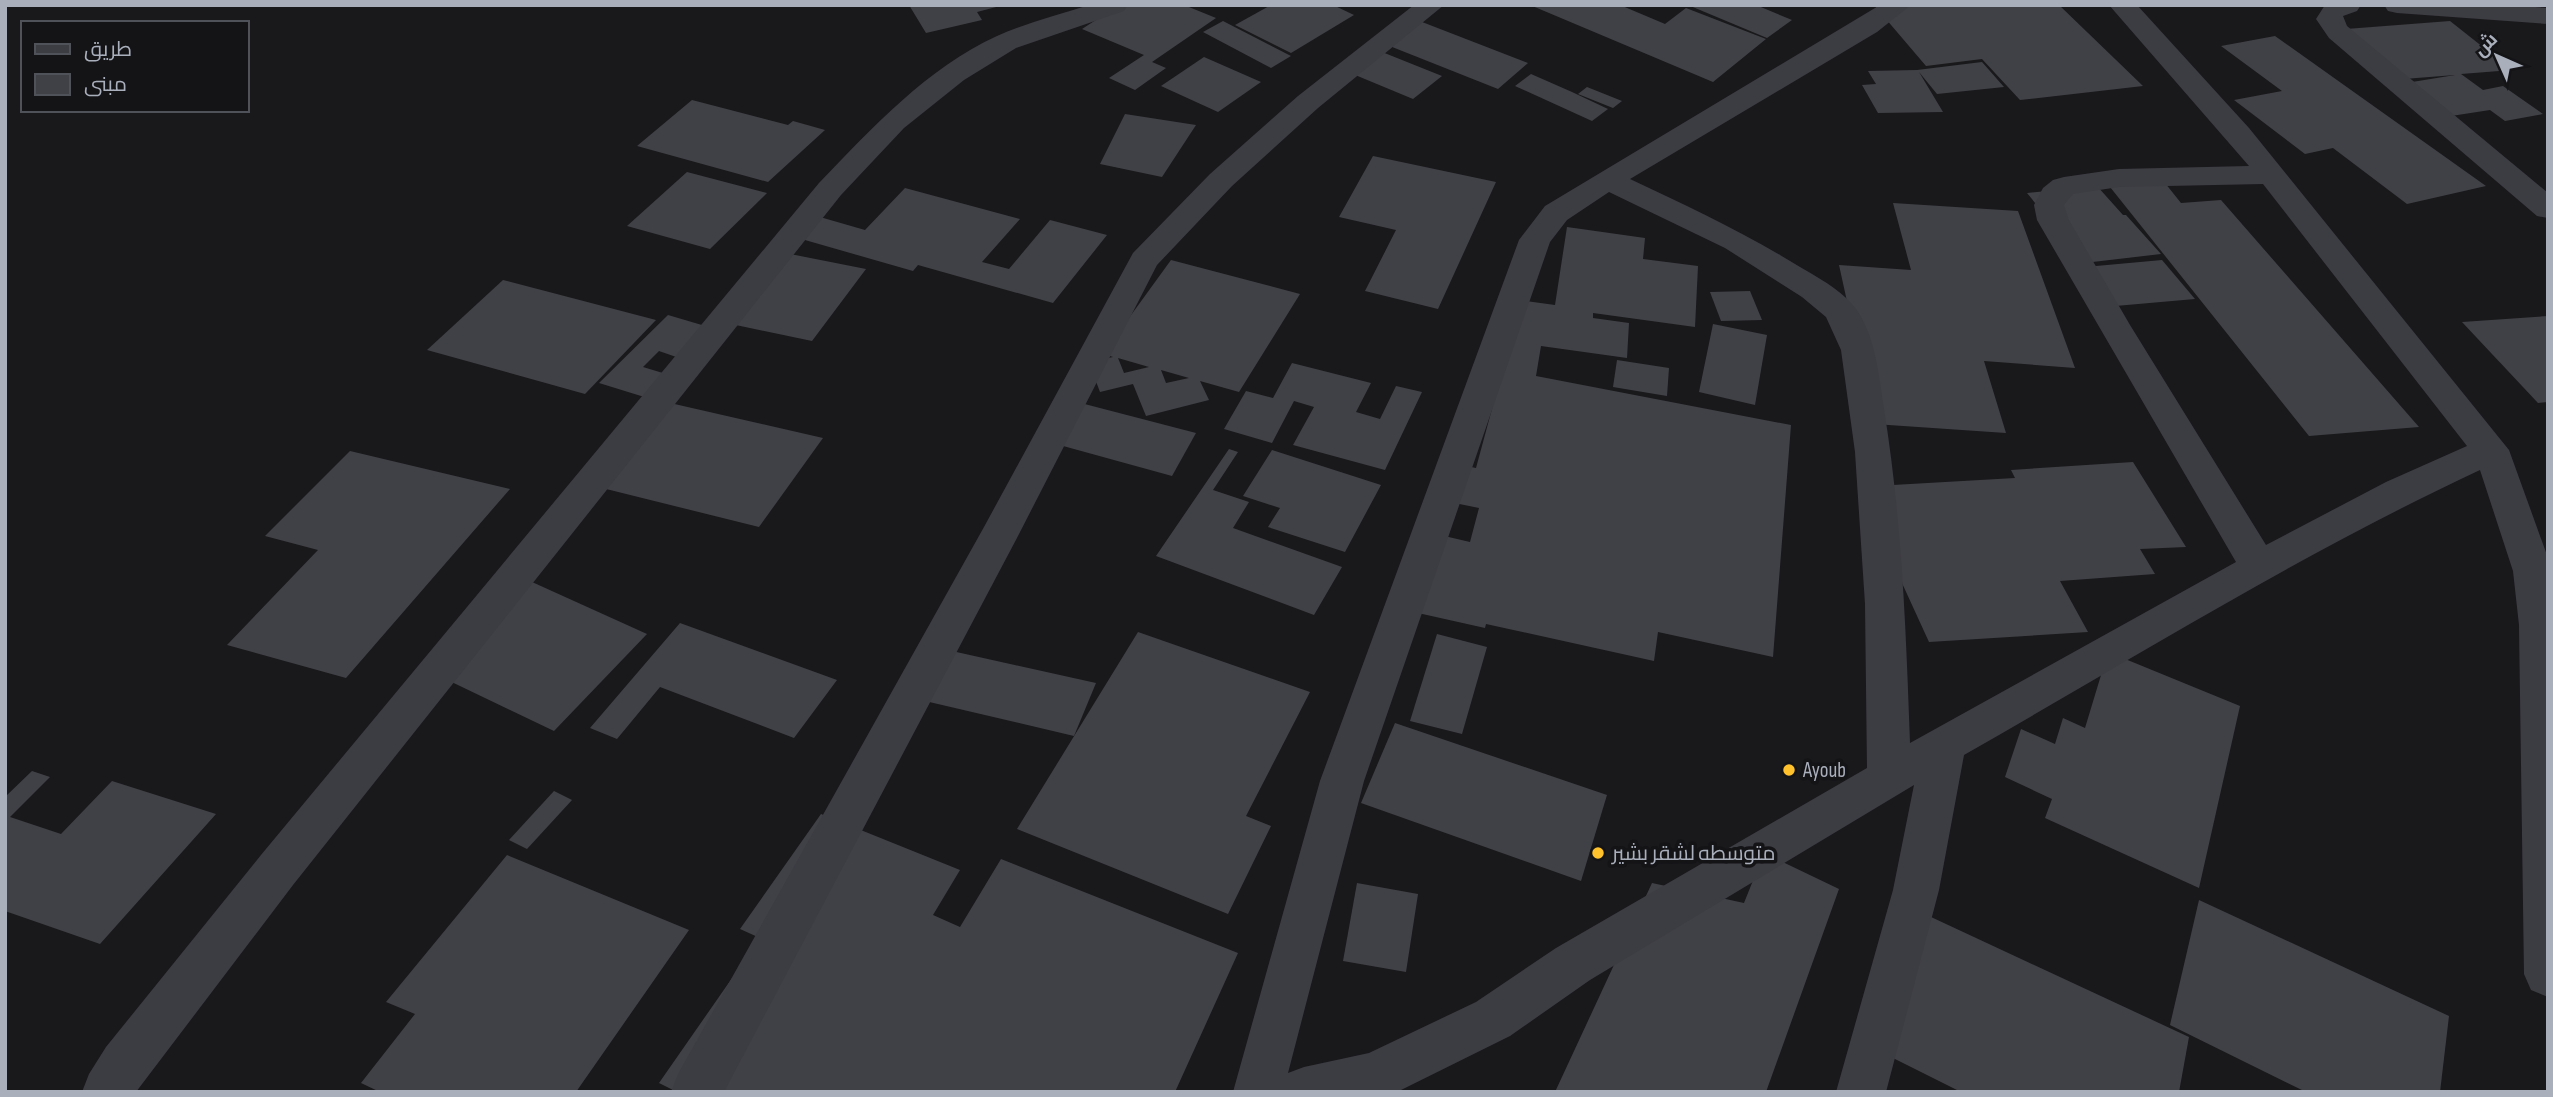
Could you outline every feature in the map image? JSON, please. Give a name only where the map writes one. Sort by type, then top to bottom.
[{"type":"street","points":[[107,1092],[132,1054],[277,870],[830,189],[894,121],[954,74],[1006,42],[1115,5]]},
{"type":"street","points":[[696,1092],[1000,534],[1143,260],[1222,180],[1308,102],[1431,5]]},
{"type":"street","points":[[1258,1092],[1342,781],[1535,240],[1556,213],[1868,26],[1898,5]]},
{"type":"street","points":[[2122,5],[2163,48],[2272,175],[2491,450],[2533,570],[2539,625],[2548,974]]},
{"type":"street","points":[[2348,5],[2330,12],[2329,19],[2337,32],[2548,209]]},
{"type":"street","points":[[2397,5],[2548,16]]},
{"type":"street","points":[[2259,567],[2113,324],[2053,220],[2049,205],[2054,195],[2064,186],[2119,178],[2272,175]]},
{"type":"street","points":[[1607,180],[1736,242],[1814,290],[1840,311],[1858,350],[1873,452],[1885,604],[1889,777]]},
{"type":"street","points":[[1304,1092],[1373,1077],[1493,1019],[1573,964],[1944,745],[2259,567],[2399,492],[2491,450]]},
{"type":"street","points":[[1861,1092],[1916,890],[1944,745]]},
{"type":"building","points":[[909,5],[1000,6],[977,12],[982,20],[926,33]]},
{"type":"building","points":[[1119,5],[1184,5],[1216,18],[1152,62],[1166,68],[1135,90],[1109,78],[1144,55],[1082,29]]},
{"type":"building","points":[[1271,5],[1333,5],[1354,15],[1291,53],[1235,25]]},
{"type":"building","points":[[1530,5],[1620,5],[1665,24],[1686,8],[1766,39],[1713,82]]},
{"type":"building","points":[[1688,5],[1756,5],[1792,20],[1767,38]]},
{"type":"building","points":[[1874,5],[2059,5],[2143,86],[2020,100],[1982,59],[1926,66]]},
{"type":"building","points":[[1404,15],[1528,63],[1498,89],[1372,39]]},
{"type":"building","points":[[1223,21],[1291,56],[1271,68],[1203,32]]},
{"type":"building","points":[[2450,21],[2512,70],[2461,74],[2483,90],[2503,86],[2543,114],[2505,121],[2490,110],[2451,116],[2406,83],[2455,75],[2391,80],[2333,30]]},
{"type":"building","points":[[2275,36],[2486,186],[2407,204],[2333,148],[2305,154],[2234,100],[2282,91],[2221,46]]},
{"type":"building","points":[[1377,50],[1442,76],[1413,99],[1348,72]]},
{"type":"building","points":[[1204,57],[1261,82],[1218,112],[1161,86]]},
{"type":"building","points":[[1982,62],[2004,87],[1937,94],[1919,72],[1943,112],[1878,113],[1862,85],[1876,84],[1868,71],[1917,70]]},
{"type":"building","points":[[1531,74],[1608,109],[1592,121],[1515,86]]},
{"type":"building","points":[[1587,87],[1622,101],[1613,108],[1578,94]]},
{"type":"building","points":[[692,100],[788,125],[793,121],[825,130],[768,182],[637,146]]},
{"type":"building","points":[[1125,114],[1196,125],[1162,177],[1100,164]]},
{"type":"building","points":[[1373,156],[1496,182],[1438,309],[1365,291],[1396,230],[1339,217]]},
{"type":"building","points":[[687,172],[767,193],[710,249],[627,226]]},
{"type":"building","points":[[2165,183],[2181,203],[2221,200],[2419,427],[2309,436],[2110,187]]},
{"type":"building","points":[[2097,186],[2161,254],[2084,263],[2027,193]]},
{"type":"building","points":[[905,188],[1020,219],[982,262],[1009,269],[1050,220],[1107,235],[1053,303],[918,265],[913,271],[784,234],[806,213],[865,230]]},
{"type":"building","points":[[1893,203],[2018,211],[2075,368],[1984,361],[2006,433],[1874,424],[1839,265],[1911,270]]},
{"type":"building","points":[[1567,227],[1645,238],[1643,259],[1698,266],[1695,327],[1593,313],[1593,318],[1629,323],[1627,358],[1541,346],[1536,376],[1791,425],[1773,657],[1658,632],[1654,661],[1486,624],[1485,628],[1418,613],[1440,535],[1470,542],[1479,508],[1435,499],[1446,462],[1476,468],[1502,372],[1512,299],[1555,305]]},
{"type":"building","points":[[775,251],[866,269],[812,341],[717,321]]},
{"type":"building","points":[[1171,260],[1300,294],[1239,392],[1200,381],[1209,400],[1146,416],[1133,384],[1100,392],[1094,376],[1084,363],[1113,357],[1095,351],[1126,322]],"holes":[[[1118,358],[1149,367],[1124,373]],[[1161,370],[1189,378],[1166,383]]]},
{"type":"building","points":[[2162,260],[2195,299],[2104,307],[2074,268]]},
{"type":"building","points":[[503,280],[656,320],[585,394],[427,350]]},
{"type":"building","points":[[1750,291],[1762,320],[1721,321],[1710,292]]},
{"type":"building","points":[[668,315],[712,328],[682,359],[659,351],[643,367],[676,377],[654,400],[599,383]]},
{"type":"building","points":[[2548,316],[2548,402],[2538,403],[2462,322]]},
{"type":"building","points":[[1713,324],[1767,335],[1755,405],[1699,392]]},
{"type":"building","points":[[1617,360],[1669,368],[1667,396],[1613,387]]},
{"type":"building","points":[[1292,363],[1371,383],[1356,412],[1380,419],[1396,386],[1422,392],[1385,470],[1293,445],[1314,407],[1294,401],[1272,443],[1224,429],[1246,391],[1273,398]]},
{"type":"building","points":[[657,400],[823,438],[759,527],[586,484]]},
{"type":"building","points":[[1073,401],[1196,433],[1172,476],[1045,441]]},
{"type":"building","points":[[1229,449],[1238,452],[1213,490],[1249,502],[1233,528],[1342,567],[1314,615],[1156,556]]},
{"type":"building","points":[[1272,450],[1381,485],[1345,552],[1268,527],[1280,508],[1243,496]]},
{"type":"building","points":[[350,451],[510,489],[346,678],[227,645],[318,550],[265,536]]},
{"type":"building","points":[[2133,462],[2186,547],[2140,549],[2155,574],[2060,581],[2088,632],[1929,642],[1858,487],[2015,478],[2011,470]]},
{"type":"building","points":[[532,582],[647,634],[554,731],[435,674]]},
{"type":"building","points":[[680,623],[837,680],[794,738],[660,687],[617,739],[590,728]]},
{"type":"building","points":[[1138,632],[1310,692],[1246,816],[1271,826],[1228,914],[1017,829]]},
{"type":"building","points":[[1437,634],[1487,647],[1462,734],[1410,721]]},
{"type":"building","points":[[934,647],[1096,683],[1074,736],[908,697]]},
{"type":"building","points":[[2108,652],[2240,706],[2199,888],[2045,818],[2052,799],[2005,777],[2021,729],[2055,744],[2063,718],[2085,728]]},
{"type":"building","points":[[1395,723],[1607,795],[1581,881],[1361,803]]},
{"type":"building","points":[[32,771],[50,777],[10,817],[61,834],[112,781],[216,814],[100,944],[5,911],[5,797]]},
{"type":"building","points":[[554,791],[572,800],[527,849],[509,840]]},
{"type":"building","points":[[821,814],[960,870],[933,915],[960,927],[1001,859],[1238,953],[1175,1092],[677,1092],[659,1083],[760,938],[740,929]]},
{"type":"building","points":[[1764,853],[1839,889],[1766,1092],[1555,1092],[1652,883],[1744,903]]},
{"type":"building","points":[[507,855],[689,930],[576,1092],[380,1092],[361,1083],[415,1014],[386,1002]]},
{"type":"building","points":[[1357,883],[1418,894],[1406,972],[1343,961]]},
{"type":"building","points":[[2199,900],[2449,1016],[2440,1092],[2306,1092],[2170,1025]]},
{"type":"building","points":[[1931,917],[2189,1037],[2179,1092],[1961,1092],[1887,1055]]},
{"type":"place","name":"Ayoub","points":[[1789,770]]},
{"type":"place","name":"متوسطه لشقر بشير","points":[[1598,853]]}]
